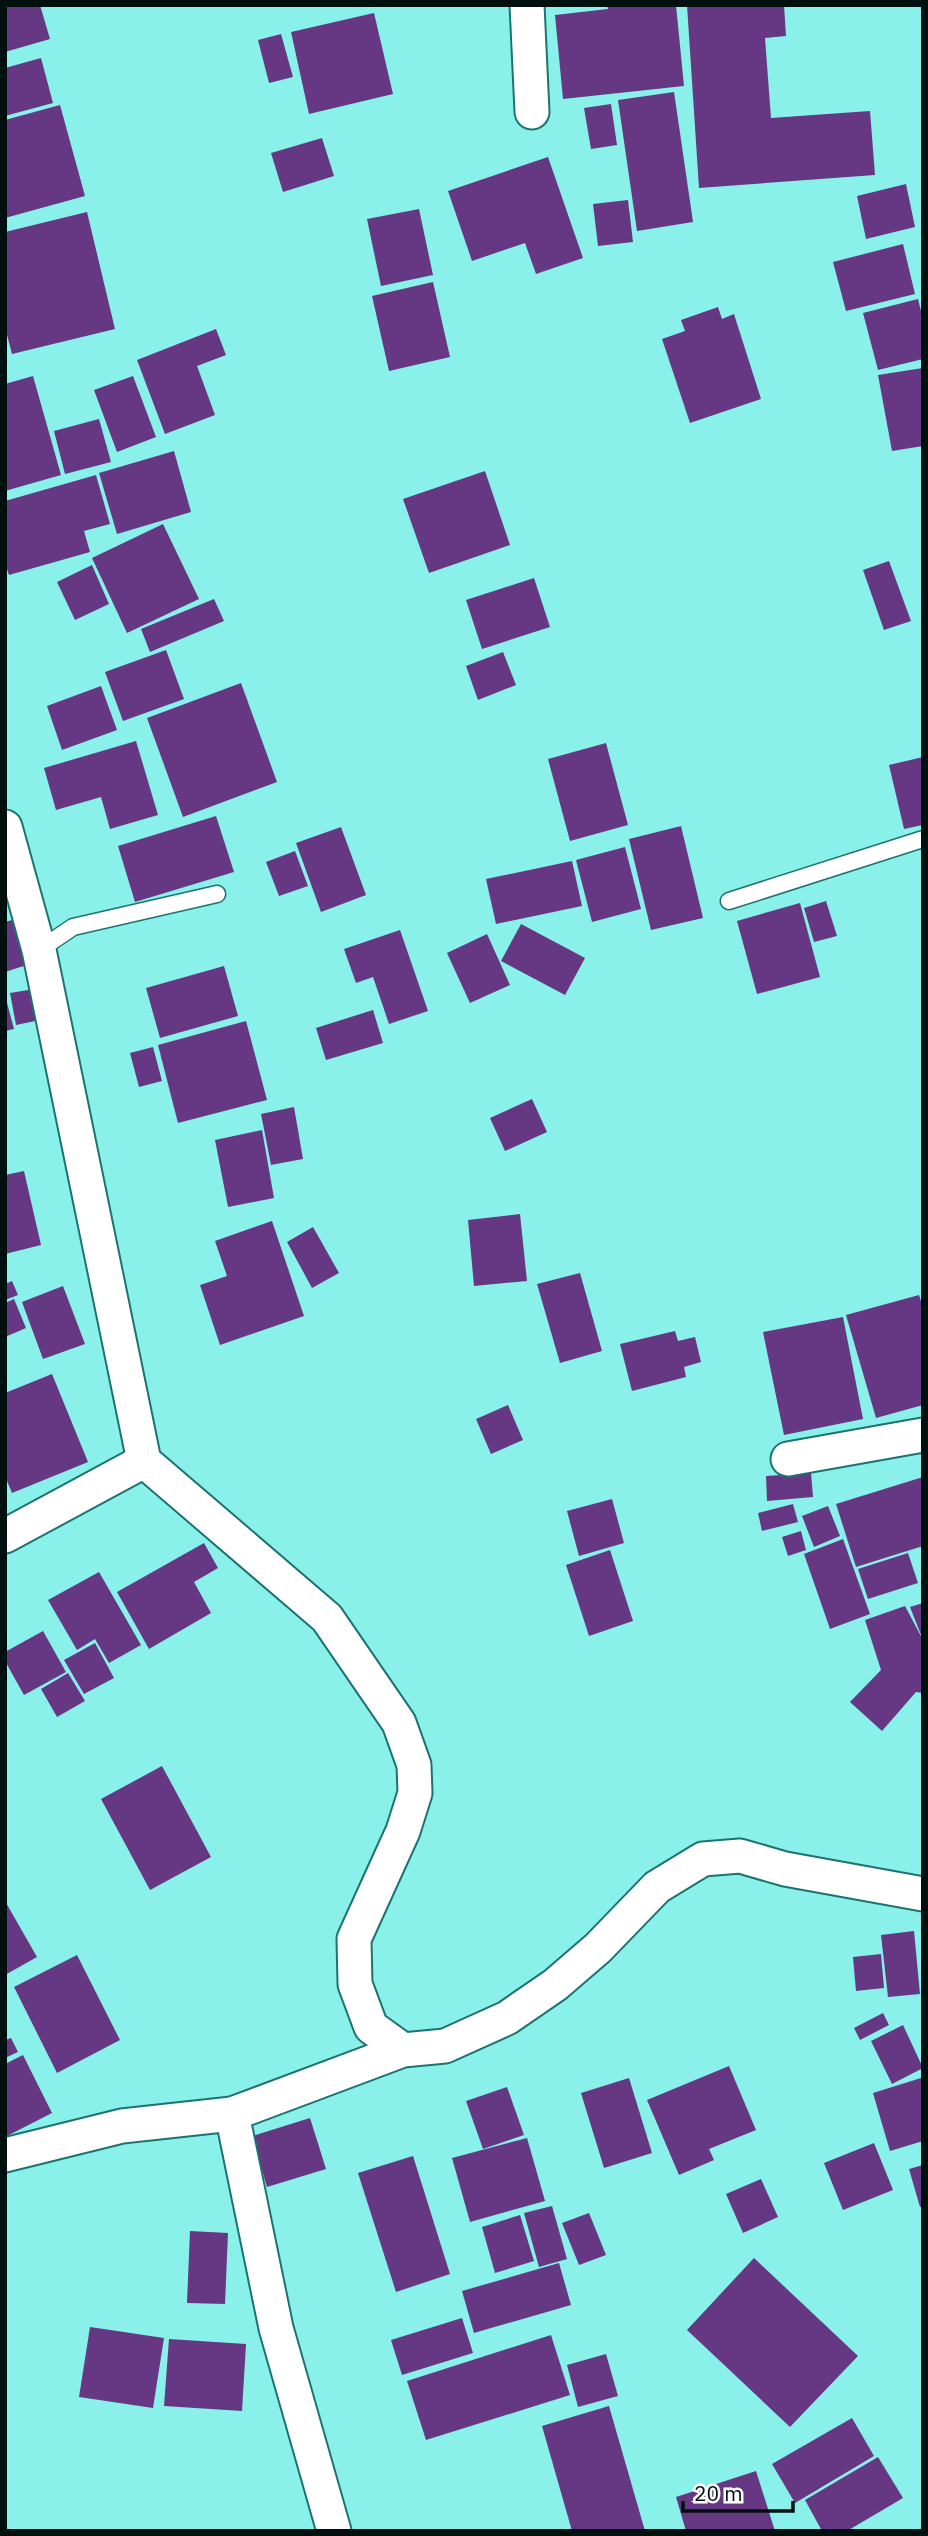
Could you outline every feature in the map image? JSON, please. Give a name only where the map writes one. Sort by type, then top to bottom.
[{"type":"street","points":[[527,5],[532,112]]},
{"type":"street","points":[[5,827],[39,950],[144,1461],[327,1618],[399,1723],[414,1765],[415,1793],[403,1831],[354,1939],[355,1984],[371,2027],[403,2050]]},
{"type":"street","points":[[788,1459],[923,1435]]},
{"type":"street","points":[[5,1536],[144,1461]]},
{"type":"street","points":[[5,2155],[122,2126],[232,2114],[403,2050],[444,2046],[507,2018],[555,1985],[598,1948],[657,1887],[704,1859],[740,1856],[785,1869],[923,1894]]},
{"type":"street","points":[[232,2114],[276,2328],[334,2531]]},
{"type":"lane","points":[[729,901],[923,839]]},
{"type":"lane","points":[[39,950],[73,927],[216,894]]},
{"type":"building","points":[[5,5],[40,5],[50,39],[5,52]]},
{"type":"building","points":[[607,5],[676,5],[684,86],[563,99],[555,15],[608,9]]},
{"type":"building","points":[[687,5],[784,5],[786,36],[765,38],[771,118],[870,111],[875,175],[699,188]]},
{"type":"building","points":[[374,13],[393,94],[309,114],[291,32]]},
{"type":"building","points":[[281,34],[293,77],[269,83],[258,40]]},
{"type":"building","points":[[41,58],[53,103],[5,116],[5,68]]},
{"type":"building","points":[[674,92],[693,222],[637,231],[618,100]]},
{"type":"building","points":[[611,104],[617,145],[591,149],[584,108]]},
{"type":"building","points":[[60,105],[85,196],[5,218],[5,120]]},
{"type":"building","points":[[322,138],[334,176],[283,192],[271,153]]},
{"type":"building","points":[[548,157],[583,258],[536,274],[525,243],[472,261],[448,191]]},
{"type":"building","points":[[906,184],[915,227],[866,239],[857,196]]},
{"type":"building","points":[[628,200],[633,242],[598,246],[593,204]]},
{"type":"building","points":[[419,209],[433,275],[381,286],[367,219]]},
{"type":"building","points":[[87,212],[115,329],[12,354],[5,327],[5,232]]},
{"type":"building","points":[[903,244],[915,294],[846,311],[833,262]]},
{"type":"building","points":[[433,282],[450,357],[389,371],[372,296]]},
{"type":"building","points":[[918,299],[923,319],[923,359],[878,370],[863,313]]},
{"type":"building","points":[[718,307],[722,319],[734,314],[761,399],[690,423],[662,339],[685,331],[681,320]]},
{"type":"building","points":[[216,329],[226,355],[197,366],[215,415],[165,434],[137,360]]},
{"type":"building","points":[[923,368],[923,446],[892,451],[878,375]]},
{"type":"building","points":[[33,376],[61,475],[5,491],[5,384]]},
{"type":"building","points":[[133,376],[156,437],[117,452],[94,390]]},
{"type":"building","points":[[99,419],[111,462],[65,474],[54,431]]},
{"type":"building","points":[[174,451],[191,512],[117,534],[99,473]]},
{"type":"building","points":[[485,471],[510,545],[429,573],[403,499]]},
{"type":"building","points":[[96,475],[110,524],[84,531],[90,552],[9,575],[5,563],[5,501]]},
{"type":"building","points":[[163,524],[199,599],[127,633],[92,558]]},
{"type":"building","points":[[889,561],[911,621],[884,630],[863,570]]},
{"type":"building","points":[[92,565],[109,604],[75,620],[57,582]]},
{"type":"building","points":[[534,578],[550,627],[482,649],[466,600]]},
{"type":"building","points":[[214,599],[224,621],[150,652],[141,629]]},
{"type":"building","points":[[166,650],[184,699],[123,721],[105,672]]},
{"type":"building","points":[[503,652],[516,685],[478,700],[466,666]]},
{"type":"building","points":[[241,683],[277,782],[183,817],[147,718]]},
{"type":"building","points":[[101,686],[117,730],[62,750],[47,706]]},
{"type":"building","points":[[136,741],[158,815],[110,829],[101,797],[56,810],[44,768]]},
{"type":"building","points":[[606,743],[628,825],[570,841],[548,759]]},
{"type":"building","points":[[923,757],[923,825],[904,829],[889,765]]},
{"type":"building","points":[[216,816],[234,872],[135,902],[118,846]]},
{"type":"building","points":[[681,826],[703,918],[651,930],[629,839]]},
{"type":"building","points":[[341,827],[366,895],[321,912],[296,843]]},
{"type":"building","points":[[625,847],[641,909],[592,922],[576,860]]},
{"type":"building","points":[[295,851],[308,886],[279,896],[266,862]]},
{"type":"building","points":[[572,861],[582,906],[496,924],[486,879]]},
{"type":"building","points":[[826,901],[837,936],[814,942],[804,908]]},
{"type":"building","points":[[800,903],[820,977],[757,994],[737,921]]},
{"type":"building","points":[[23,917],[36,962],[5,972],[5,922]]},
{"type":"building","points":[[521,924],[585,958],[565,995],[501,961]]},
{"type":"building","points":[[400,930],[428,1011],[389,1024],[373,977],[356,983],[344,949]]},
{"type":"building","points":[[487,934],[510,985],[470,1003],[447,953]]},
{"type":"building","points":[[224,966],[238,1016],[160,1038],[146,988]]},
{"type":"building","points":[[40,988],[45,1019],[16,1025],[10,993]]},
{"type":"building","points":[[5,1000],[14,1029],[5,1031]]},
{"type":"building","points":[[373,1010],[383,1043],[326,1060],[316,1028]]},
{"type":"building","points":[[246,1021],[267,1100],[178,1123],[158,1045]]},
{"type":"building","points":[[153,1047],[162,1081],[139,1087],[130,1053]]},
{"type":"building","points":[[532,1099],[547,1132],[505,1151],[490,1118]]},
{"type":"building","points":[[294,1107],[303,1159],[271,1165],[261,1114]]},
{"type":"building","points":[[262,1130],[274,1198],[228,1207],[215,1140]]},
{"type":"building","points":[[24,1171],[41,1245],[5,1254],[5,1175]]},
{"type":"building","points":[[520,1214],[527,1281],[474,1286],[468,1220]]},
{"type":"building","points":[[272,1221],[304,1316],[220,1345],[200,1285],[227,1276],[215,1241]]},
{"type":"building","points":[[313,1227],[339,1273],[312,1288],[287,1242]]},
{"type":"building","points":[[580,1273],[602,1351],[560,1363],[537,1284]]},
{"type":"building","points":[[12,1281],[18,1295],[5,1300],[5,1284]]},
{"type":"building","points":[[63,1286],[85,1344],[43,1359],[22,1302]]},
{"type":"building","points":[[919,1295],[923,1308],[923,1405],[876,1418],[846,1315]]},
{"type":"building","points":[[14,1299],[26,1328],[5,1337],[5,1303]]},
{"type":"building","points":[[843,1317],[863,1419],[784,1435],[763,1332]]},
{"type":"building","points":[[675,1331],[678,1341],[695,1337],[701,1362],[684,1367],[686,1377],[632,1391],[620,1344]]},
{"type":"building","points":[[52,1374],[88,1462],[12,1493],[5,1476],[5,1393]]},
{"type":"building","points":[[508,1405],[523,1440],[491,1454],[476,1419]]},
{"type":"building","points":[[811,1473],[813,1497],[767,1501],[766,1476]]},
{"type":"building","points":[[923,1477],[923,1546],[856,1567],[836,1504]]},
{"type":"building","points":[[612,1499],[624,1543],[579,1556],[567,1511]]},
{"type":"building","points":[[793,1504],[798,1522],[762,1531],[758,1513]]},
{"type":"building","points":[[828,1506],[840,1536],[814,1547],[802,1516]]},
{"type":"building","points":[[801,1531],[806,1550],[788,1556],[782,1537]]},
{"type":"building","points":[[843,1539],[870,1614],[830,1629],[804,1554]]},
{"type":"building","points":[[204,1543],[218,1568],[194,1582],[211,1613],[149,1649],[117,1592]]},
{"type":"building","points":[[610,1550],[633,1621],[589,1636],[566,1565]]},
{"type":"building","points":[[908,1553],[918,1583],[868,1599],[858,1569]]},
{"type":"building","points":[[99,1572],[141,1645],[109,1663],[95,1639],[77,1650],[48,1600]]},
{"type":"building","points":[[923,1603],[923,1640],[910,1607]]},
{"type":"building","points":[[905,1606],[923,1640],[923,1693],[916,1692],[882,1731],[850,1702],[881,1670],[865,1620]]},
{"type":"building","points":[[43,1631],[66,1672],[24,1695],[5,1661],[5,1652]]},
{"type":"building","points":[[95,1643],[114,1678],[84,1694],[64,1660]]},
{"type":"building","points":[[68,1673],[85,1701],[57,1717],[41,1689]]},
{"type":"building","points":[[162,1766],[211,1857],[150,1890],[101,1799]]},
{"type":"building","points":[[5,1901],[37,1957],[5,1975]]},
{"type":"building","points":[[914,1931],[920,1994],[888,1997],[881,1935]]},
{"type":"building","points":[[881,1954],[884,1988],[856,1991],[853,1957]]},
{"type":"building","points":[[77,1955],[120,2040],[57,2073],[14,1987]]},
{"type":"building","points":[[883,2013],[889,2025],[860,2040],[854,2028]]},
{"type":"building","points":[[903,2025],[923,2068],[892,2084],[871,2041]]},
{"type":"building","points":[[11,2038],[18,2052],[5,2058],[5,2040]]},
{"type":"building","points":[[23,2055],[52,2113],[5,2137],[5,2064]]},
{"type":"building","points":[[729,2066],[756,2130],[709,2149],[714,2160],[679,2175],[647,2100]]},
{"type":"building","points":[[629,2078],[652,2153],[604,2168],[581,2093]]},
{"type":"building","points":[[921,2078],[923,2141],[890,2151],[873,2093]]},
{"type":"building","points":[[507,2087],[524,2135],[483,2149],[466,2101]]},
{"type":"building","points":[[310,2118],[326,2169],[267,2187],[252,2136]]},
{"type":"building","points":[[527,2138],[545,2201],[470,2222],[452,2158]]},
{"type":"building","points":[[874,2143],[893,2190],[843,2210],[824,2163]]},
{"type":"building","points":[[413,2156],[450,2274],[396,2292],[358,2173]]},
{"type":"building","points":[[923,2165],[923,2206],[920,2207],[909,2169]]},
{"type":"building","points":[[761,2179],[778,2217],[743,2233],[726,2194]]},
{"type":"building","points":[[552,2206],[567,2259],[539,2267],[524,2213]]},
{"type":"building","points":[[589,2213],[606,2255],[579,2265],[562,2223]]},
{"type":"building","points":[[520,2215],[534,2261],[495,2273],[482,2227]]},
{"type":"building","points":[[190,2231],[228,2233],[225,2304],[187,2303]]},
{"type":"building","points":[[754,2258],[858,2356],[790,2427],[687,2330]]},
{"type":"building","points":[[559,2263],[571,2305],[474,2333],[462,2291]]},
{"type":"building","points":[[462,2318],[473,2353],[402,2375],[391,2340]]},
{"type":"building","points":[[90,2327],[164,2338],[153,2408],[79,2397]]},
{"type":"building","points":[[551,2335],[570,2395],[426,2440],[407,2381]]},
{"type":"building","points":[[169,2339],[246,2344],[242,2411],[164,2406]]},
{"type":"building","points":[[606,2354],[618,2396],[578,2407],[567,2365]]},
{"type":"building","points":[[609,2406],[645,2531],[572,2531],[542,2426]]},
{"type":"building","points":[[852,2418],[874,2456],[795,2503],[772,2464]]},
{"type":"building","points":[[878,2457],[903,2498],[847,2531],[822,2531],[805,2500]]},
{"type":"building","points":[[756,2471],[775,2531],[686,2531],[676,2497]]}]
